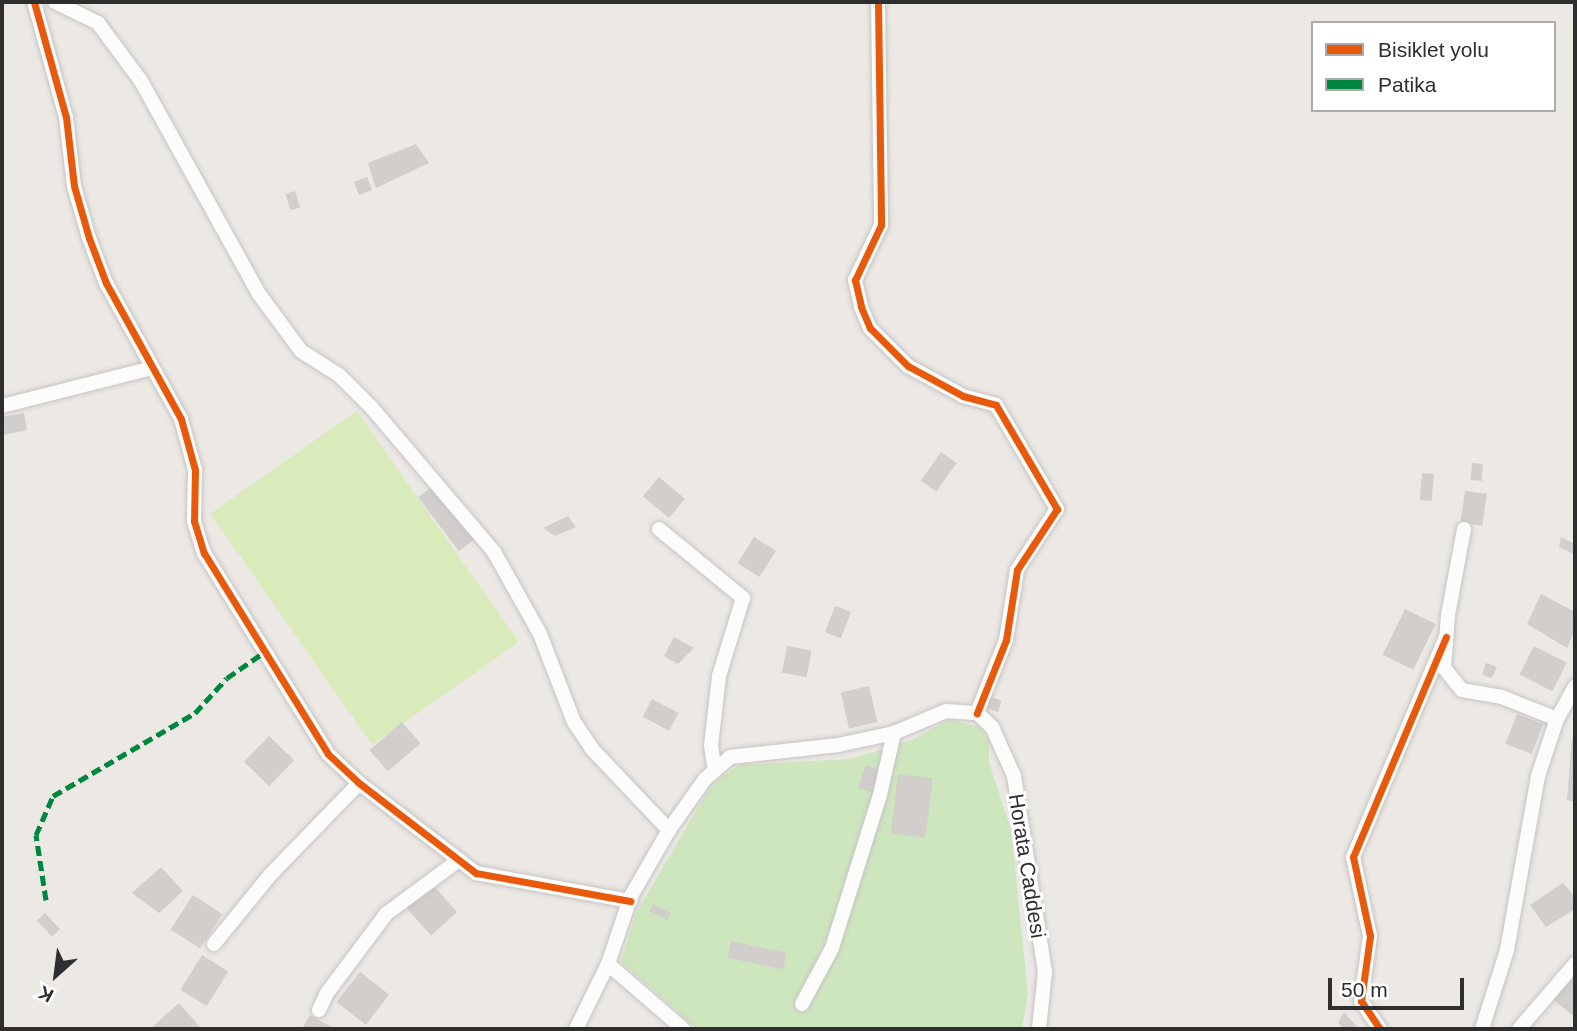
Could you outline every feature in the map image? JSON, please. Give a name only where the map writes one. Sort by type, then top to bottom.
[{"type":"street","points":[[34,2],[66,117],[74,186],[89,238],[106,283],[181,419],[192,457],[194,521],[204,553],[328,754],[359,783],[476,873],[630,901]]},
{"type":"street","points":[[55,2],[98,23],[141,80],[259,294],[301,351],[340,376],[372,408],[494,552],[540,634],[580,731],[592,749],[669,830]]},
{"type":"street","points":[[576,1029],[608,964],[630,901],[669,830],[715,770],[730,757],[894,733],[946,711],[978,713],[1006,639],[1017,570],[1057,509],[996,405],[963,397],[908,366],[870,328],[860,307],[855,280],[881,225],[878,2]]},
{"type":"street","points":[[2,406],[152,368]]},
{"type":"street","points":[[659,529],[743,598],[719,676],[711,746],[715,770]]},
{"type":"street","points":[[1464,529],[1446,637],[1444,668],[1462,690],[1502,697],[1557,719]]},
{"type":"street","points":[[1380,1029],[1361,1001],[1370,936],[1353,857],[1446,637]]},
{"type":"street","points":[[1482,1029],[1507,950],[1538,776],[1557,719],[1575,687]]},
{"type":"street","name":"Horata Caddesi","points":[[978,713],[992,727],[1014,776],[1045,971],[1039,1029]]},
{"type":"street","points":[[802,1004],[832,948],[880,795],[894,733]]},
{"type":"street","points":[[214,944],[270,875],[359,783]]},
{"type":"street","points":[[319,1010],[386,914],[459,860]]},
{"type":"street","points":[[608,964],[683,1029]]},
{"type":"street","points":[[1519,1029],[1575,964]]},
{"type":"green space","points":[[357,411],[519,642],[372,745],[210,514]]},
{"type":"green space","points":[[948,720],[980,727],[989,741],[989,763],[1011,829],[1028,994],[1022,1029],[697,1029],[621,962],[636,913],[709,789],[722,777],[739,765],[850,759],[912,740]]},
{"type":"building","points":[[416,144],[429,163],[376,188],[368,163]]},
{"type":"building","points":[[367,177],[372,190],[359,195],[354,182]]},
{"type":"building","points":[[295,191],[300,207],[290,210],[285,194]]},
{"type":"building","points":[[24,413],[27,430],[2,435],[2,417]]},
{"type":"building","points":[[941,452],[957,463],[936,492],[921,481]]},
{"type":"building","points":[[1472,463],[1483,464],[1481,481],[1471,480]]},
{"type":"building","points":[[1422,473],[1434,474],[1432,501],[1420,500]]},
{"type":"building","points":[[659,477],[685,499],[669,518],[643,496]]},
{"type":"building","points":[[434,485],[475,539],[459,551],[418,497]]},
{"type":"building","points":[[1465,491],[1487,494],[1482,526],[1461,523]]},
{"type":"building","points":[[568,516],[576,527],[555,536],[543,528]]},
{"type":"building","points":[[754,537],[776,551],[760,577],[738,563]]},
{"type":"building","points":[[1561,537],[1575,544],[1575,555],[1559,547]]},
{"type":"building","points":[[1541,594],[1575,612],[1575,629],[1567,648],[1527,624]]},
{"type":"building","points":[[835,606],[851,612],[841,638],[825,632]]},
{"type":"building","points":[[1405,609],[1436,624],[1413,670],[1383,655]]},
{"type":"building","points":[[674,637],[694,648],[678,664],[664,656]]},
{"type":"building","points":[[787,646],[812,651],[806,677],[782,673]]},
{"type":"building","points":[[1534,646],[1567,663],[1552,691],[1519,675]]},
{"type":"building","points":[[1486,663],[1497,667],[1492,678],[1482,675]]},
{"type":"building","points":[[869,686],[877,722],[849,729],[841,693]]},
{"type":"building","points":[[987,696],[1001,700],[998,712],[984,708]]},
{"type":"building","points":[[652,699],[678,713],[669,731],[643,717]]},
{"type":"building","points":[[1517,714],[1543,724],[1532,754],[1506,744]]},
{"type":"building","points":[[402,722],[420,743],[388,771],[370,750]]},
{"type":"building","points":[[269,736],[294,760],[269,786],[244,762]]},
{"type":"building","points":[[1572,738],[1575,739],[1575,802],[1567,800]]},
{"type":"building","points":[[866,765],[880,770],[872,793],[858,788]]},
{"type":"building","points":[[898,774],[933,778],[925,838],[891,834]]},
{"type":"building","points":[[161,867],[183,891],[159,913],[132,893]]},
{"type":"building","points":[[431,883],[457,912],[431,935],[405,906]]},
{"type":"building","points":[[1563,883],[1575,897],[1575,909],[1546,927],[1530,905]]},
{"type":"building","points":[[193,895],[222,914],[200,948],[171,929]]},
{"type":"building","points":[[653,904],[671,913],[667,920],[649,911]]},
{"type":"building","points":[[45,913],[60,929],[52,937],[37,921]]},
{"type":"building","points":[[731,941],[787,953],[783,969],[727,958]]},
{"type":"building","points":[[202,955],[228,971],[207,1006],[180,990]]},
{"type":"building","points":[[1575,969],[1575,1017],[1552,999]]},
{"type":"building","points":[[360,972],[389,995],[366,1025],[337,1002]]},
{"type":"building","points":[[179,1003],[200,1027],[150,1029]]},
{"type":"building","points":[[1344,1012],[1359,1029],[1344,1029],[1338,1023]]},
{"type":"building","points":[[310,1015],[335,1029],[302,1029]]},
{"type":"marked path","points":[[46,900],[36,835],[53,796],[195,713],[227,678],[263,653]]},
{"type":"cycle path","points":[[34,2],[66,117],[74,186],[89,238],[106,283],[181,419],[195,470],[194,521],[204,553],[328,754],[359,783],[476,873],[630,901]]},
{"type":"cycle path","points":[[878,2],[881,225],[855,280],[861,307],[870,328],[908,366],[963,396],[996,405],[1057,509],[1017,570],[1006,640],[977,713]]},
{"type":"cycle path","points":[[1380,1029],[1361,1001],[1370,936],[1353,857],[1446,637]]}]
